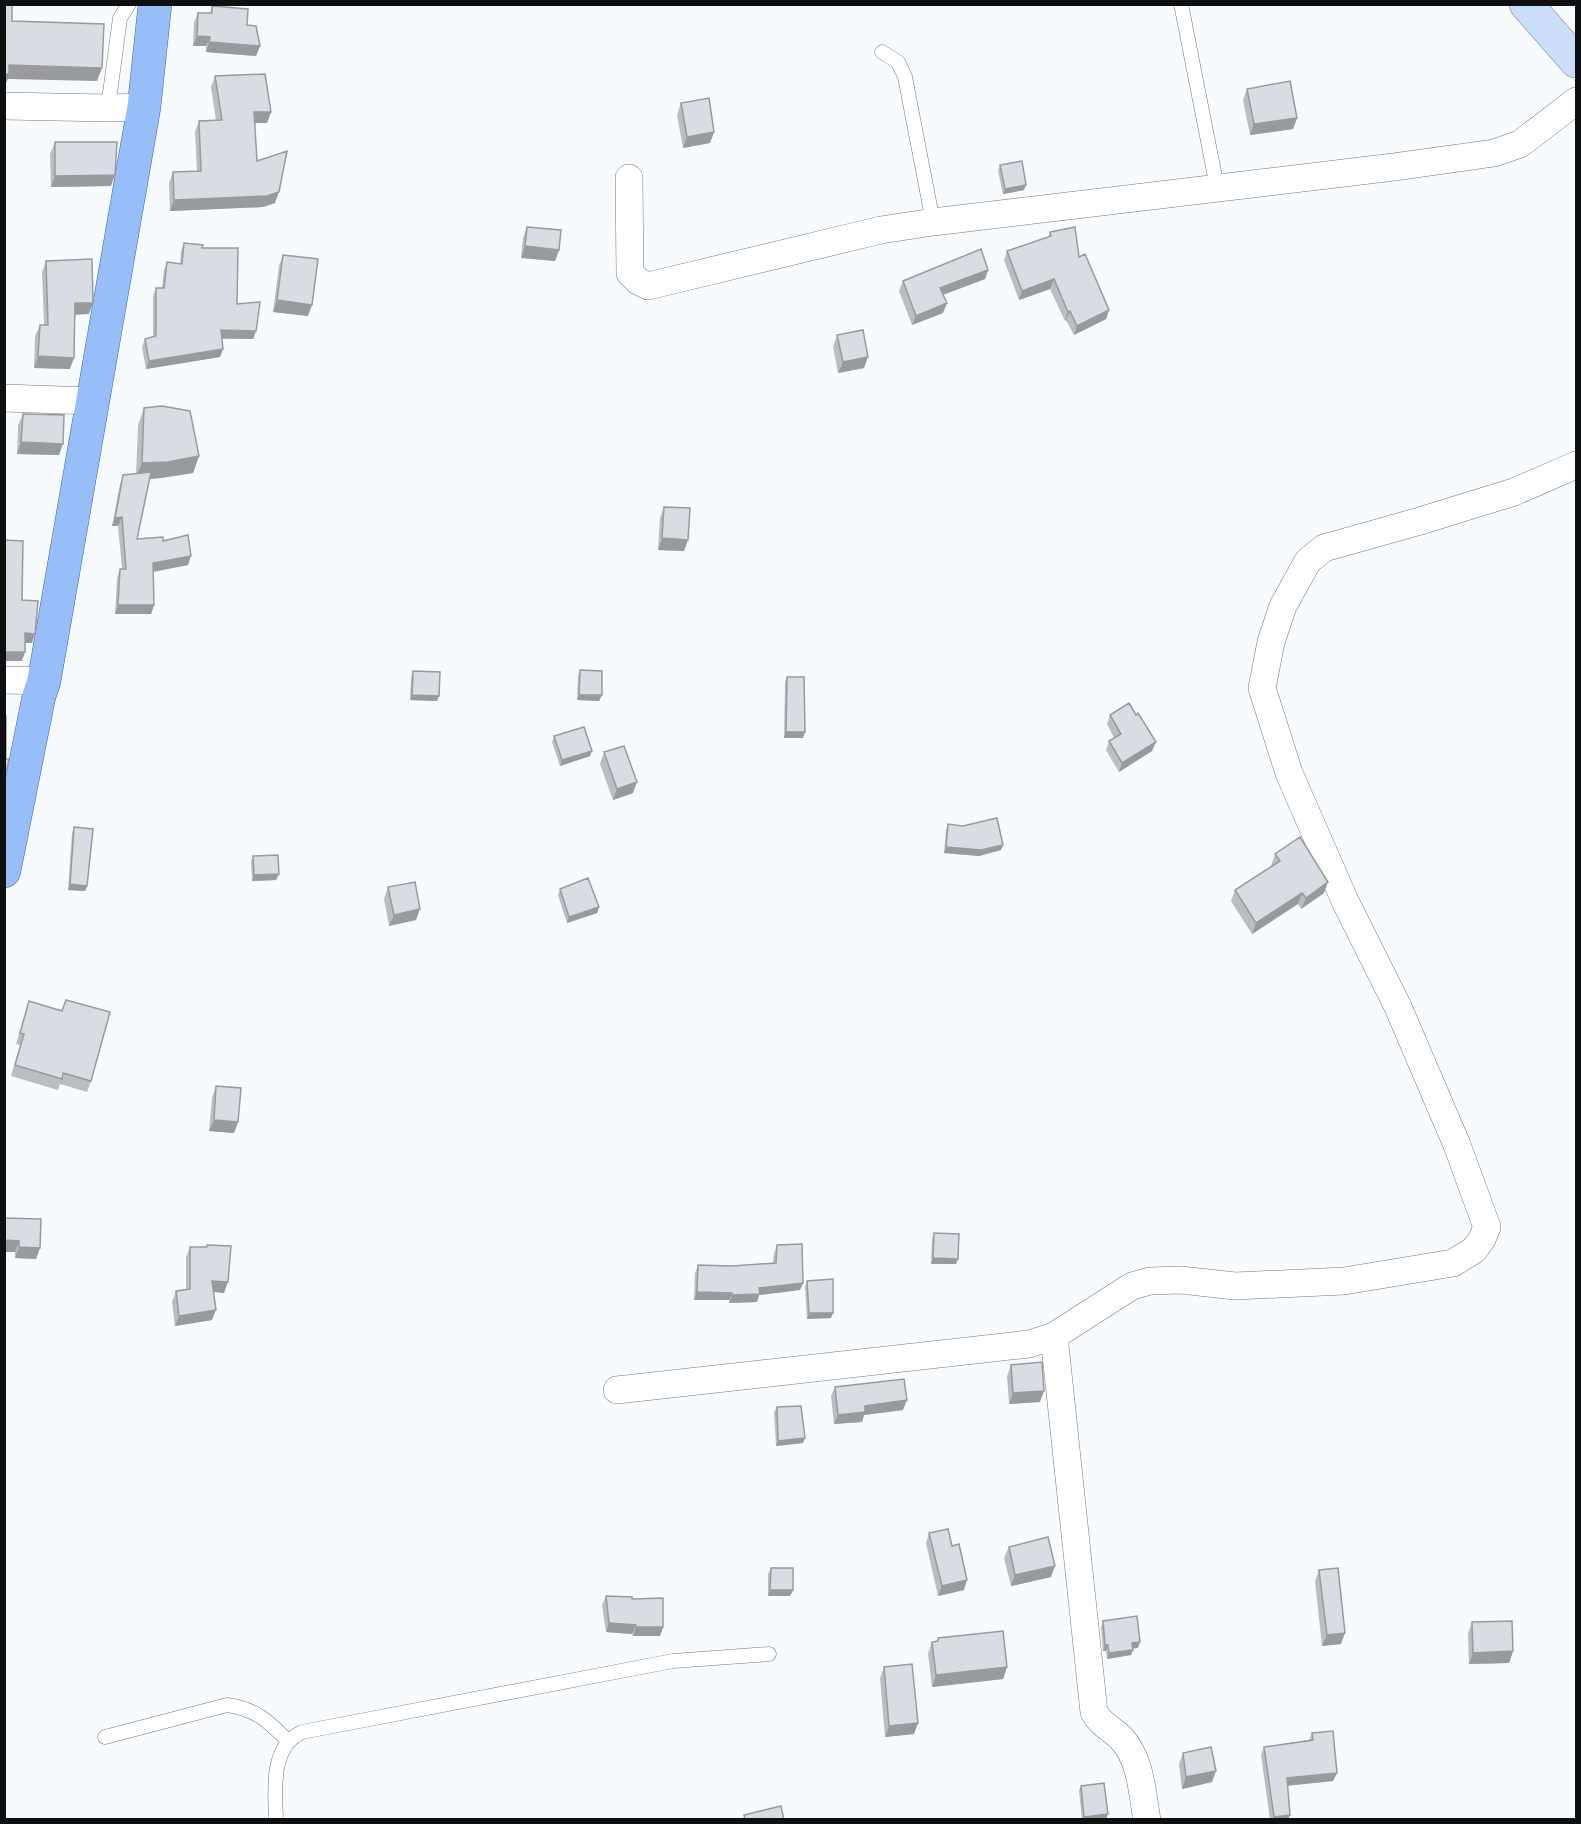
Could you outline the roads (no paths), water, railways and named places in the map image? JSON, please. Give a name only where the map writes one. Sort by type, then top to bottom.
[{"type":"main road","points":[[4,871],[39,696],[44,681],[144,107],[155,4]]},
{"type":"street","points":[[1526,4],[1576,61]]},
{"type":"street","points":[[630,178],[630,273],[638,281],[648,286],[881,230],[1217,187],[1414,165],[1494,153],[1520,144],[1576,101]]},
{"type":"street","points":[[4,106],[144,107]]},
{"type":"street","points":[[4,398],[92,401]]},
{"type":"street","points":[[617,1390],[1029,1344],[1054,1336],[1132,1286],[1150,1281],[1181,1280],[1235,1286],[1344,1281],[1454,1263],[1474,1250],[1487,1227],[1457,1145],[1398,1007],[1345,901],[1289,773],[1262,688],[1270,642],[1283,606],[1308,561],[1324,548],[1514,492],[1576,465]]},
{"type":"street","points":[[4,680],[44,681]]},
{"type":"street","points":[[1054,1336],[1094,1712],[1103,1724],[1120,1737],[1136,1761],[1147,1820]]},
{"type":"lane","points":[[108,108],[120,18],[129,4]]},
{"type":"lane","points":[[1181,4],[1217,187]]},
{"type":"lane","points":[[882,52],[898,62],[905,77],[933,222]]},
{"type":"lane","points":[[276,1820],[275,1782],[280,1753],[295,1735],[661,1663],[769,1654]]},
{"type":"lane","points":[[105,1737],[227,1705],[245,1707],[259,1714],[288,1741]]}]
